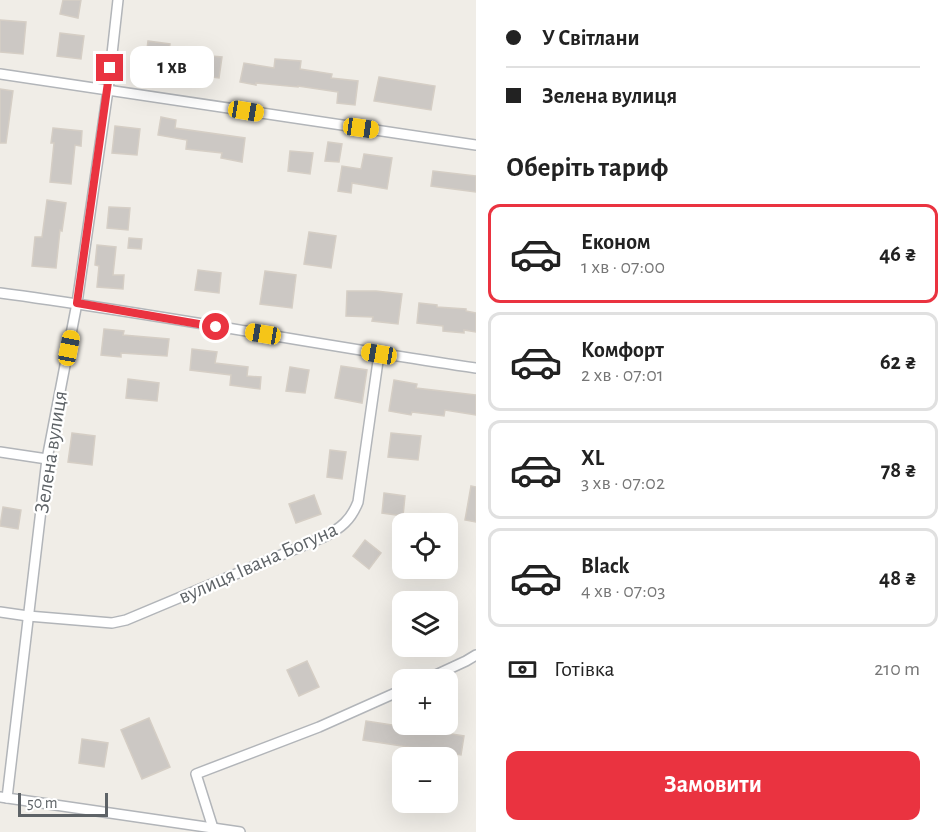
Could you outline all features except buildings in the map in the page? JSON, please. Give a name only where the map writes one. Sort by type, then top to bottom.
[{"type":"street","name":"Зелена вулиця","points":[[3,798],[47,459],[77,303],[108,90],[118,0]]},
{"type":"street","points":[[0,74],[476,145]]},
{"type":"street","points":[[0,293],[77,303],[476,368]]},
{"type":"street","name":"вулиця Івана Богуна","points":[[0,612],[112,623],[126,620],[337,531],[354,513],[357,502],[379,354]]},
{"type":"street","points":[[0,452],[47,459]]},
{"type":"street","points":[[448,669],[476,656]]},
{"type":"street","points":[[213,828],[196,774],[319,727],[392,694]]},
{"type":"street","points":[[3,798],[240,832]]},
{"type":"route","points":[[110,68],[77,303],[216,327]]}]
